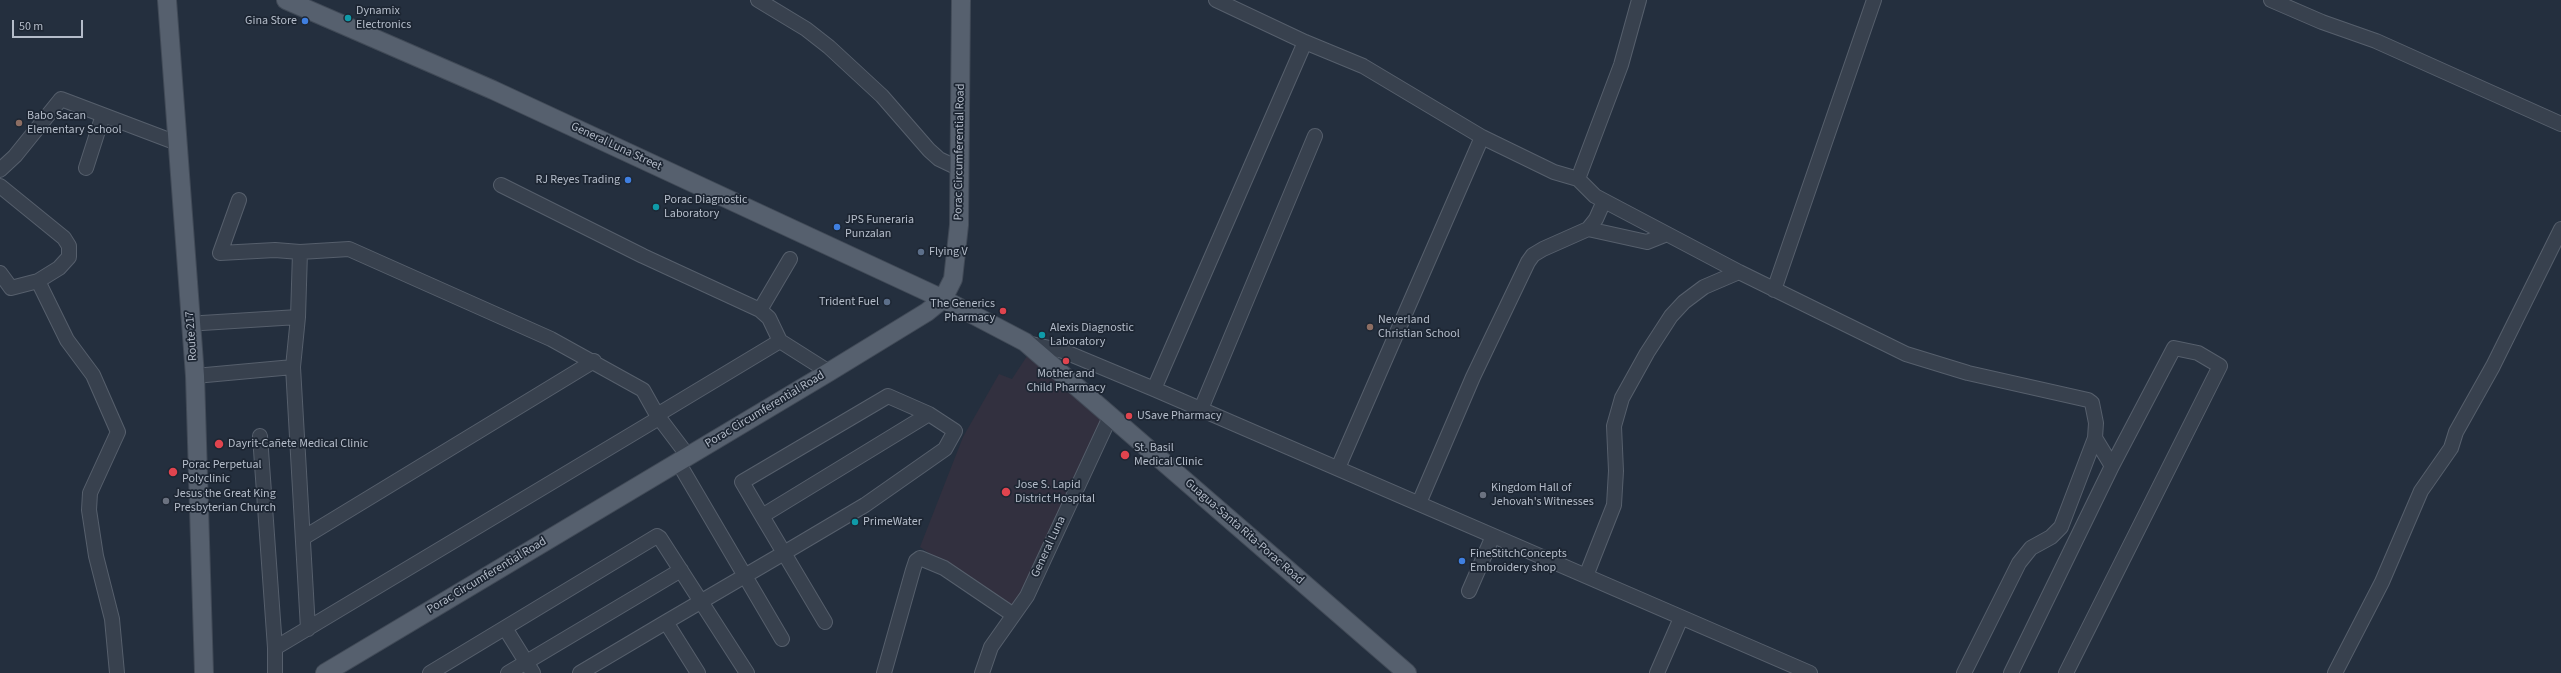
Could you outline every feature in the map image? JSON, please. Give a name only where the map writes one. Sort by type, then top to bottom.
[{"type":"main road","name":"Route 217","points":[[167,0],[176,143],[195,376],[204,673]]},
{"type":"main road","name":"General Luna Street","points":[[286,0],[493,90],[943,299]]},
{"type":"main road","name":"Porac Circumferential Road","points":[[325,673],[829,372],[928,312],[943,299],[951,286],[955,273],[959,225],[961,0]]},
{"type":"main road","name":"Guagua-Santa Rita-Porac Road","points":[[943,299],[1025,342],[1407,673]]},
{"type":"street","points":[[758,0],[806,29],[829,47],[882,96],[929,150],[940,159],[960,169]]},
{"type":"street","points":[[1216,0],[1306,42],[1363,66],[1482,137],[1554,172],[1578,179],[1595,196],[1604,201],[1774,290],[1906,354],[1968,373],[2088,400],[2092,404],[2096,423],[2094,438],[2061,527],[2050,537],[2031,548],[2019,563],[1964,673]]},
{"type":"street","points":[[1578,179],[1621,65],[1639,0]]},
{"type":"street","points":[[1774,290],[1874,0]]},
{"type":"street","points":[[2271,0],[2322,22],[2376,41],[2561,124]]},
{"type":"street","points":[[1154,389],[1306,42]]},
{"type":"street","points":[[0,170],[15,156],[61,99],[176,143]]},
{"type":"street","points":[[86,168],[103,115]]},
{"type":"street","points":[[1201,409],[1315,136]]},
{"type":"street","points":[[1338,468],[1482,137]]},
{"type":"street","points":[[501,185],[643,256],[760,310],[769,318],[780,341],[829,372]]},
{"type":"street","points":[[0,186],[64,238],[69,246],[69,257],[59,268],[38,280],[11,288],[0,273]]},
{"type":"street","points":[[239,200],[220,253],[275,250],[300,252],[349,250],[551,339],[642,390],[683,459],[744,576],[782,640]]},
{"type":"street","points":[[1419,504],[1473,377],[1528,262],[1534,254],[1543,249],[1588,229],[1596,219],[1604,201]]},
{"type":"street","points":[[1588,229],[1647,242],[1667,234]]},
{"type":"street","points":[[2335,673],[2382,582],[2420,491],[2451,448],[2456,432],[2493,366],[2561,229]]},
{"type":"street","points":[[300,252],[298,317],[293,368],[308,629]]},
{"type":"street","points":[[760,310],[790,259]]},
{"type":"street","points":[[1586,576],[1614,505],[1616,471],[1614,426],[1622,398],[1650,347],[1671,316],[1684,302],[1704,288],[1739,272]]},
{"type":"street","points":[[38,280],[67,340],[93,375],[118,432],[90,493],[89,510],[96,556],[112,619],[117,673]]},
{"type":"street","points":[[202,323],[298,317]]},
{"type":"street","points":[[275,648],[658,417],[780,341]]},
{"type":"street","points":[[1025,342],[1063,351],[1154,389],[1810,673]]},
{"type":"street","points":[[2011,673],[2112,466],[2174,348],[2198,353],[2220,366],[2066,673]]},
{"type":"street","points":[[303,538],[594,362]]},
{"type":"street","points":[[195,376],[293,368]]},
{"type":"street","points":[[580,673],[744,576],[784,553],[865,505],[945,449],[956,431],[929,414],[888,396],[742,482],[762,516],[784,553],[825,622]]},
{"type":"street","points":[[762,516],[929,414]]},
{"type":"street","name":"General Luna","points":[[982,673],[991,647],[1012,614],[1027,596],[1110,417]]},
{"type":"street","points":[[260,436],[275,648],[275,673]]},
{"type":"street","points":[[2094,438],[2112,466]]},
{"type":"street","points":[[430,673],[657,536],[660,538],[747,673]]},
{"type":"street","points":[[1469,591],[1493,536]]},
{"type":"street","points":[[884,673],[913,570],[916,561],[920,558],[944,568],[1012,614]]},
{"type":"street","points":[[508,673],[529,668],[681,570]]},
{"type":"street","points":[[1657,673],[1681,618]]},
{"type":"street","points":[[666,622],[698,673]]},
{"type":"street","points":[[505,628],[529,668]]},
{"type":"shaded area","name":"Jose S. Lapid District Hospital","points":[[1029,353],[1105,418],[1030,583],[1010,609],[920,547],[963,437],[999,374],[1012,379]]},
{"type":"place","name":"Dynamix Electronics","points":[[348,18]]},
{"type":"place","name":"Gina Store","points":[[305,21]]},
{"type":"place","name":"Babo Sacan Elementary School","points":[[19,123]]},
{"type":"place","name":"RJ Reyes Trading","points":[[628,180]]},
{"type":"place","name":"Porac Diagnostic Laboratory","points":[[656,207]]},
{"type":"place","name":"JPS Funeraria Punzalan","points":[[837,227]]},
{"type":"place","name":"Flying V","points":[[921,252]]},
{"type":"place","name":"Trident Fuel","points":[[887,302]]},
{"type":"place","name":"The Generics Pharmacy","points":[[1003,311]]},
{"type":"place","name":"Neverland Christian School","points":[[1370,327]]},
{"type":"place","name":"Alexis Diagnostic Laboratory","points":[[1042,335]]},
{"type":"place","name":"Mother and Child Pharmacy","points":[[1066,361]]},
{"type":"place","name":"USave Pharmacy","points":[[1129,416]]},
{"type":"place","name":"Dayrit-Cañete Medical Clinic","points":[[219,444]]},
{"type":"place","name":"St. Basil Medical Clinic","points":[[1125,455]]},
{"type":"place","name":"Porac Perpetual Polyclinic","points":[[173,472]]},
{"type":"place","name":"Jose S. Lapid District Hospital","points":[[1006,492]]},
{"type":"place","name":"Kingdom Hall of Jehovah's Witnesses","points":[[1483,495]]},
{"type":"place","name":"Jesus the Great King Presbyterian Church","points":[[166,501]]},
{"type":"place","name":"PrimeWater","points":[[855,522]]},
{"type":"place","name":"FineStitchConcepts Embroidery shop","points":[[1462,561]]}]
